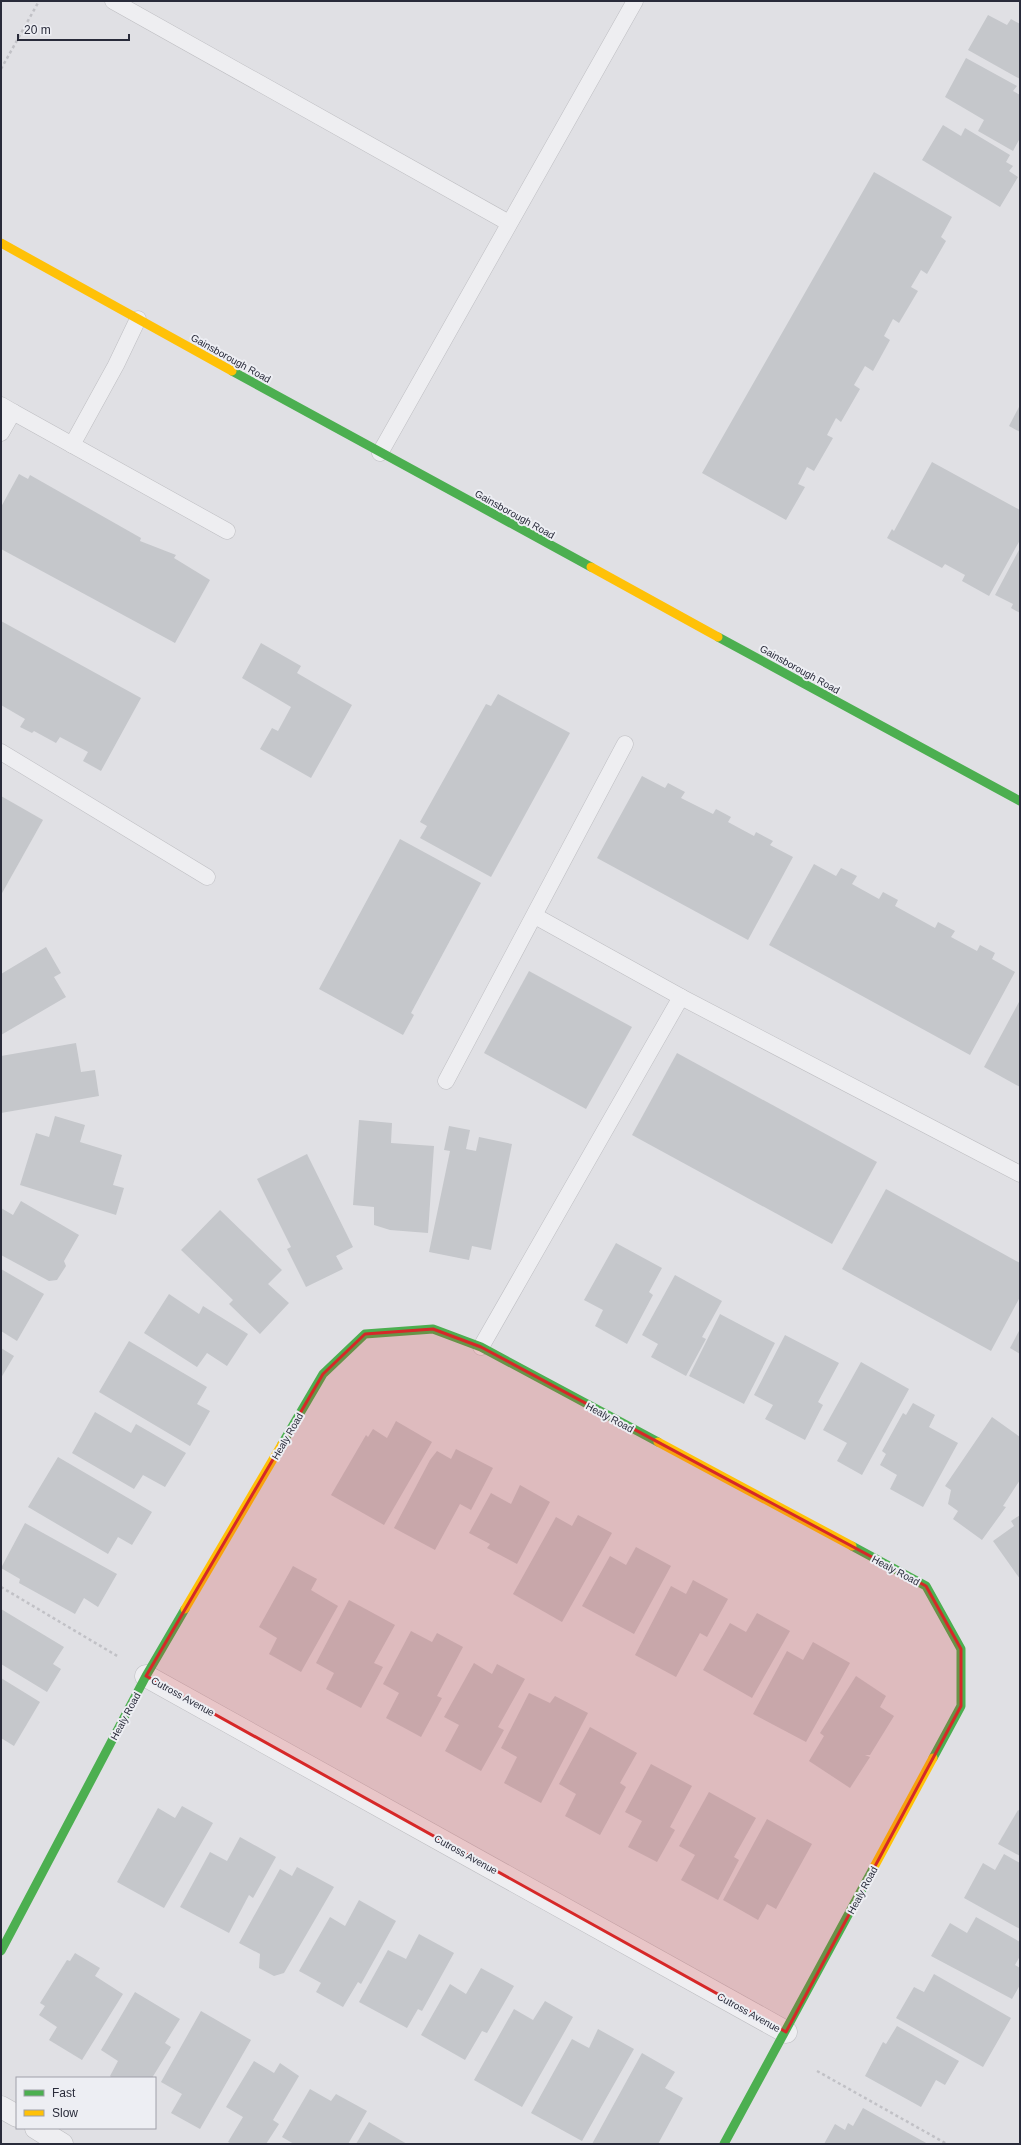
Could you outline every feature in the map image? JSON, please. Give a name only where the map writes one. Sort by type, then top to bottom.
[{"type":"street","name":"Gainsborough Road","points":[[1,244],[380,453],[1020,801]]},
{"type":"street","name":"Healy Road","points":[[1,1951],[146,1676],[323,1374],[365,1334],[433,1329],[481,1347],[519,1369],[926,1586],[960,1649],[961,1706],[786,2032],[724,2144]]},
{"type":"street","name":"Cutross Avenue","points":[[146,1676],[786,2032]]},
{"type":"street","points":[[1,2106],[16,2115]]},
{"type":"street","points":[[38,2129],[62,2144]]},
{"type":"lane","points":[[113,1],[509,223]]},
{"type":"lane","points":[[380,453],[635,1]]},
{"type":"lane","points":[[72,445],[116,365],[138,319]]},
{"type":"lane","points":[[1,433],[7,409],[227,531]]},
{"type":"lane","points":[[446,1081],[625,744]]},
{"type":"lane","points":[[1,752],[207,877]]},
{"type":"lane","points":[[534,916],[681,997],[1020,1174]]},
{"type":"lane","points":[[481,1347],[681,997]]},
{"type":"path","points":[[1,69],[39,1]]},
{"type":"path","points":[[1,1587],[119,1657]]},
{"type":"path","points":[[817,2071],[947,2144]]},
{"type":"highlighted area","points":[[433,1329],[481,1347],[926,1586],[961,1649],[961,1706],[786,2032],[146,1676],[323,1374],[365,1334]]},
{"type":"building","points":[[988,15],[1007,25],[1011,19],[1020,24],[1020,79],[968,50]]},
{"type":"building","points":[[966,58],[1017,86],[1013,91],[1020,95],[1020,138],[1013,151],[978,131],[984,120],[945,97]]},
{"type":"building","points":[[943,125],[961,136],[965,128],[1010,155],[1006,162],[1013,166],[1009,171],[1018,177],[1000,207],[922,160]]},
{"type":"building","points":[[874,172],[952,217],[941,237],[946,241],[927,274],[921,270],[911,287],[918,291],[899,323],[893,319],[884,336],[890,340],[873,371],[865,366],[854,385],[860,389],[841,422],[836,418],[827,435],[833,438],[814,471],[807,467],[798,484],[805,487],[786,520],[702,473]]},
{"type":"building","points":[[1020,405],[1020,432],[1009,426]]},
{"type":"building","points":[[932,462],[1020,510],[1020,540],[989,596],[962,581],[965,575],[945,564],[942,568],[887,538],[892,529],[894,531]]},
{"type":"building","points":[[19,474],[28,479],[30,475],[141,538],[140,541],[176,555],[174,558],[210,580],[175,643],[1,549],[1,507]]},
{"type":"building","points":[[1020,548],[1020,613],[1011,608],[1013,604],[995,595]]},
{"type":"building","points":[[1,621],[141,698],[101,771],[83,761],[88,752],[60,737],[56,743],[34,731],[32,733],[20,727],[25,719],[1,705]]},
{"type":"building","points":[[261,643],[301,666],[297,673],[352,705],[311,778],[260,749],[272,728],[278,731],[291,707],[242,678]]},
{"type":"building","points":[[498,694],[570,733],[491,877],[420,838],[427,826],[420,822],[486,704],[491,706]]},
{"type":"building","points":[[642,776],[665,788],[668,783],[685,792],[681,798],[713,814],[716,809],[731,817],[728,822],[754,836],[756,832],[773,841],[770,845],[793,857],[748,940],[597,858]]},
{"type":"building","points":[[1,796],[43,820],[1,895]]},
{"type":"building","points":[[400,839],[481,883],[411,1013],[414,1015],[403,1035],[319,989]]},
{"type":"building","points":[[814,864],[836,876],[841,868],[857,876],[852,884],[879,899],[883,892],[898,900],[895,906],[935,928],[938,922],[955,931],[951,937],[977,951],[980,945],[995,953],[992,959],[1015,972],[970,1055],[769,945]]},
{"type":"building","points":[[46,947],[61,973],[54,977],[66,997],[1,1035],[1,974]]},
{"type":"building","points":[[529,971],[632,1027],[586,1109],[484,1053]]},
{"type":"building","points":[[1020,1000],[1020,1087],[984,1067]]},
{"type":"building","points":[[76,1043],[81,1072],[95,1070],[99,1096],[1,1113],[1,1056]]},
{"type":"building","points":[[677,1053],[877,1162],[832,1244],[632,1135]]},
{"type":"building","points":[[55,1116],[85,1125],[80,1142],[122,1155],[113,1185],[124,1188],[116,1215],[20,1185],[36,1133],[49,1137]]},
{"type":"building","points":[[359,1120],[392,1123],[391,1143],[434,1146],[428,1233],[390,1230],[374,1225],[374,1207],[353,1205]]},
{"type":"building","points":[[449,1126],[470,1130],[466,1149],[476,1151],[479,1137],[512,1144],[491,1250],[472,1246],[469,1260],[429,1252],[450,1151],[444,1150]]},
{"type":"building","points":[[307,1154],[353,1247],[336,1256],[343,1269],[306,1287],[287,1249],[291,1247],[257,1179]]},
{"type":"building","points":[[886,1189],[1020,1263],[1020,1297],[991,1351],[842,1269]]},
{"type":"building","points":[[21,1201],[79,1235],[64,1261],[66,1266],[57,1280],[49,1281],[1,1255],[1,1208],[13,1215]]},
{"type":"building","points":[[220,1210],[282,1270],[268,1284],[289,1303],[260,1334],[229,1304],[233,1300],[181,1250]]},
{"type":"building","points":[[616,1243],[662,1268],[649,1292],[653,1295],[627,1344],[595,1326],[603,1310],[584,1300]]},
{"type":"building","points":[[1,1269],[44,1294],[17,1341],[1,1331]]},
{"type":"building","points":[[675,1275],[722,1301],[702,1337],[706,1339],[686,1376],[651,1357],[658,1344],[642,1335]]},
{"type":"building","points":[[169,1294],[199,1314],[203,1306],[248,1334],[227,1366],[207,1353],[197,1367],[144,1333]]},
{"type":"building","points":[[720,1314],[775,1343],[744,1404],[689,1376]]},
{"type":"building","points":[[1020,1329],[1020,1354],[1010,1348]]},
{"type":"building","points":[[785,1335],[839,1363],[818,1402],[823,1405],[805,1440],[765,1419],[773,1405],[754,1395]]},
{"type":"building","points":[[129,1341],[207,1387],[197,1404],[210,1411],[190,1446],[99,1392]]},
{"type":"building","points":[[1,1348],[14,1356],[1,1378]]},
{"type":"building","points":[[861,1362],[909,1389],[862,1475],[837,1461],[847,1443],[823,1430]]},
{"type":"building","points":[[913,1403],[935,1415],[929,1427],[958,1443],[923,1507],[890,1489],[897,1475],[880,1465],[886,1454],[882,1451],[903,1413],[906,1415]]},
{"type":"building","points":[[95,1412],[131,1433],[136,1424],[186,1453],[165,1487],[143,1475],[134,1489],[72,1453]]},
{"type":"building","points":[[992,1417],[1020,1437],[1020,1480],[1003,1506],[1006,1507],[982,1540],[953,1519],[958,1511],[948,1504],[951,1490],[945,1486]]},
{"type":"building","points":[[396,1421],[432,1442],[384,1525],[331,1495],[366,1435],[368,1437],[373,1429],[387,1438]]},
{"type":"building","points":[[456,1449],[493,1468],[471,1510],[460,1504],[435,1550],[394,1528],[430,1460],[437,1451],[451,1459]]},
{"type":"building","points":[[58,1457],[152,1512],[132,1545],[118,1537],[108,1554],[28,1507]]},
{"type":"building","points":[[520,1485],[550,1502],[517,1564],[487,1548],[490,1544],[469,1533],[491,1493],[511,1504]]},
{"type":"building","points":[[578,1515],[612,1533],[562,1622],[513,1594],[556,1517],[572,1526]]},
{"type":"building","points":[[1020,1515],[1020,1579],[993,1541],[1014,1526],[1011,1521]]},
{"type":"building","points":[[25,1523],[117,1574],[98,1607],[84,1598],[75,1614],[19,1583],[20,1579],[1,1568]]},
{"type":"building","points":[[636,1547],[671,1566],[634,1634],[582,1606],[610,1556],[626,1565]]},
{"type":"building","points":[[293,1566],[317,1579],[311,1590],[338,1606],[301,1672],[269,1654],[277,1638],[259,1627]]},
{"type":"building","points":[[693,1580],[728,1599],[707,1637],[700,1633],[676,1677],[635,1655],[671,1586],[686,1594]]},
{"type":"building","points":[[349,1600],[395,1625],[374,1663],[383,1667],[361,1708],[326,1689],[334,1673],[316,1663]]},
{"type":"building","points":[[1,1609],[64,1647],[53,1664],[61,1669],[47,1692],[1,1664]]},
{"type":"building","points":[[757,1613],[790,1631],[752,1698],[703,1670],[730,1623],[746,1632]]},
{"type":"building","points":[[411,1631],[432,1642],[437,1633],[463,1647],[437,1696],[442,1698],[421,1737],[386,1718],[399,1693],[383,1684]]},
{"type":"building","points":[[813,1642],[850,1663],[806,1742],[753,1714],[787,1651],[803,1660]]},
{"type":"building","points":[[474,1663],[492,1674],[497,1664],[525,1679],[498,1727],[504,1730],[481,1771],[445,1751],[459,1725],[444,1717]]},
{"type":"building","points":[[856,1676],[886,1696],[880,1707],[894,1716],[870,1755],[865,1755],[870,1757],[850,1788],[809,1761],[824,1736],[820,1733]]},
{"type":"building","points":[[1,1678],[40,1702],[14,1746],[1,1738]]},
{"type":"building","points":[[529,1693],[550,1703],[555,1696],[588,1713],[541,1803],[504,1783],[517,1757],[501,1748]]},
{"type":"building","points":[[590,1727],[637,1753],[620,1783],[626,1787],[600,1835],[565,1816],[576,1794],[559,1784]]},
{"type":"building","points":[[651,1764],[692,1786],[670,1827],[675,1830],[657,1862],[628,1847],[642,1821],[625,1812]]},
{"type":"building","points":[[709,1792],[756,1818],[734,1857],[739,1860],[718,1900],[681,1880],[695,1855],[679,1846]]},
{"type":"building","points":[[182,1806],[213,1823],[164,1908],[117,1882],[158,1808],[175,1818]]},
{"type":"building","points":[[1018,1810],[1020,1811],[1020,1856],[998,1844]]},
{"type":"building","points":[[767,1819],[812,1844],[776,1909],[767,1904],[758,1920],[723,1900]]},
{"type":"building","points":[[240,1837],[276,1857],[253,1898],[249,1895],[229,1933],[180,1907],[210,1852],[227,1861]]},
{"type":"building","points":[[1004,1854],[1020,1863],[1020,1929],[964,1898],[983,1863],[995,1870]]},
{"type":"building","points":[[297,1867],[334,1887],[284,1973],[274,1976],[259,1968],[260,1954],[239,1943],[280,1869],[292,1876]]},
{"type":"building","points":[[359,1900],[396,1921],[361,1984],[358,1982],[343,2007],[316,1992],[321,1983],[299,1971],[330,1917],[345,1926]]},
{"type":"building","points":[[976,1917],[1020,1942],[1020,1956],[1015,1965],[1020,1968],[1020,1985],[1012,1999],[931,1956],[950,1923],[967,1933]]},
{"type":"building","points":[[419,1934],[454,1953],[422,2011],[418,2009],[407,2028],[359,2002],[388,1950],[406,1959]]},
{"type":"building","points":[[75,1953],[100,1968],[95,1976],[123,1994],[82,2060],[49,2040],[57,2027],[39,2015],[45,2006],[40,2003],[67,1960],[70,1961]]},
{"type":"building","points":[[481,1968],[514,1986],[487,2033],[482,2031],[465,2060],[421,2035],[450,1984],[466,1994]]},
{"type":"building","points":[[934,1974],[1011,2018],[983,2067],[896,2018],[914,1987],[924,1992]]},
{"type":"building","points":[[135,1992],[180,2019],[165,2043],[171,2047],[153,2077],[111,2077],[110,2076],[118,2061],[101,2050]]},
{"type":"building","points":[[545,2001],[573,2017],[522,2107],[474,2080],[514,2009],[533,2020]]},
{"type":"building","points":[[201,2011],[251,2040],[200,2129],[171,2113],[182,2094],[161,2082]]},
{"type":"building","points":[[897,2026],[959,2061],[945,2085],[936,2080],[921,2107],[865,2076],[883,2042],[886,2044]]},
{"type":"building","points":[[598,2029],[634,2049],[582,2141],[531,2113],[572,2039],[589,2048]]},
{"type":"building","points":[[642,2053],[675,2072],[665,2088],[683,2098],[658,2144],[592,2144]]},
{"type":"building","points":[[254,2061],[274,2073],[280,2063],[299,2076],[273,2120],[279,2124],[266,2144],[232,2144],[228,2142],[243,2117],[226,2107]]},
{"type":"building","points":[[310,2089],[331,2101],[336,2094],[367,2111],[348,2144],[294,2144],[282,2137]]},
{"type":"building","points":[[863,2108],[928,2144],[824,2144],[835,2124],[845,2130],[848,2123],[853,2126]]},
{"type":"building","points":[[369,2122],[407,2144],[356,2144]]},
{"type":"traffic: fast","points":[[232,371],[591,567]]},
{"type":"traffic: fast","points":[[718,637],[1020,801]]},
{"type":"traffic: fast","points":[[282,1444],[323,1374],[365,1334],[433,1329],[481,1347],[658,1442]]},
{"type":"traffic: fast","points":[[852,1546],[926,1586],[961,1649],[961,1706],[933,1758]]},
{"type":"traffic: fast","points":[[1,1951],[146,1676],[185,1609]]},
{"type":"traffic: fast","points":[[724,2144],[874,1867]]},
{"type":"traffic: slow","points":[[1,243],[232,371]]},
{"type":"traffic: slow","points":[[591,567],[718,637]]},
{"type":"traffic: slow","points":[[658,1442],[852,1546]]},
{"type":"traffic: slow","points":[[185,1609],[282,1444]]},
{"type":"traffic: slow","points":[[874,1867],[933,1758]]}]
